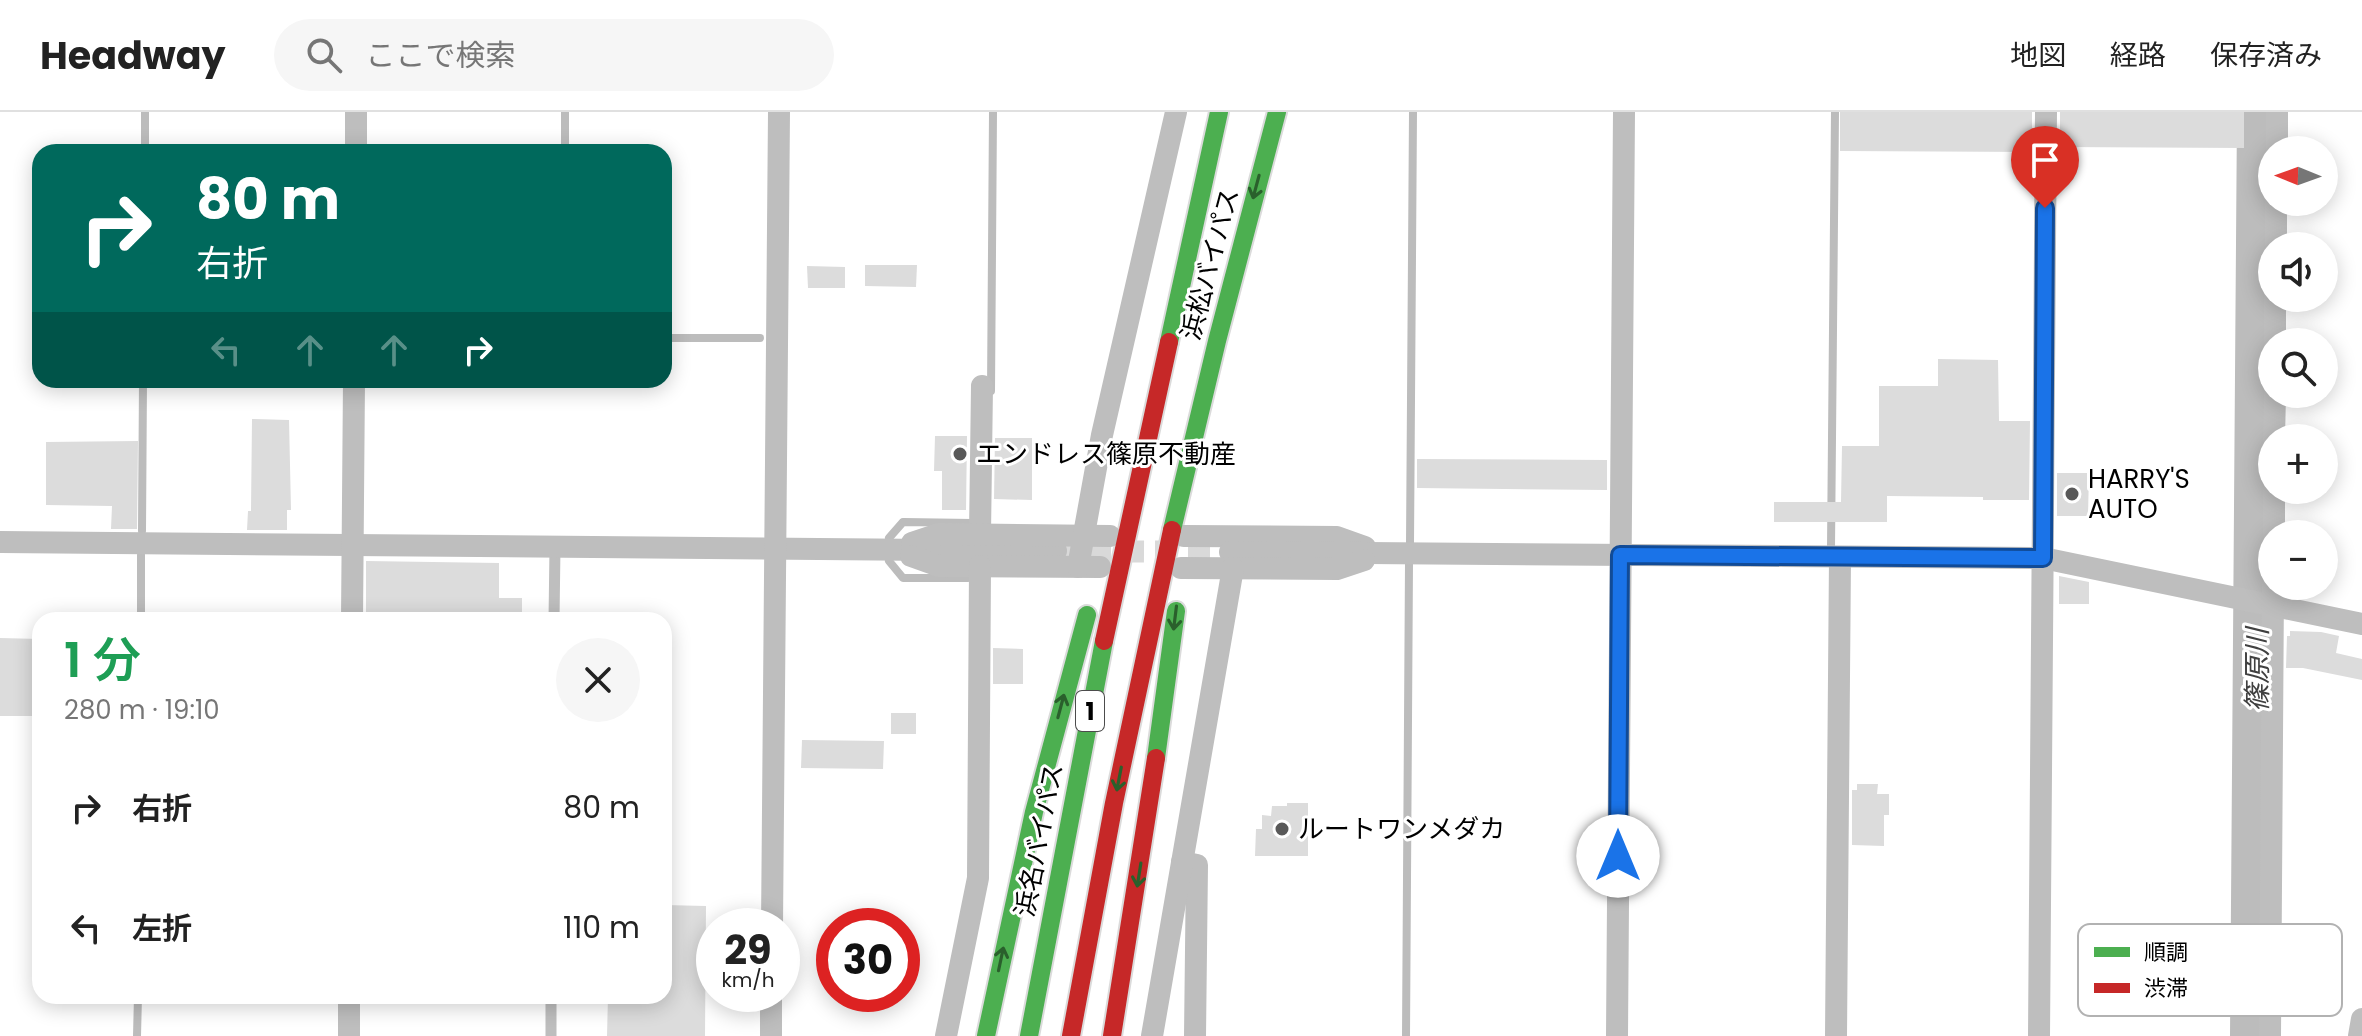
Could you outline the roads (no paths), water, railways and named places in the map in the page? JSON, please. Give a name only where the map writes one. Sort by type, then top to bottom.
[{"type":"highway","name":"浜松バイパス","points":[[1151,418],[1219,112]]},
{"type":"highway","name":"浜松バイパス","points":[[1195,429],[1277,112]]},
{"type":"highway","points":[[986,1036],[1034,812],[1092,578],[1151,418]]},
{"type":"highway","name":"浜名バイパス","points":[[1029,1036],[1076,782],[1151,418]]},
{"type":"highway","points":[[1112,1036],[1147,826],[1181,568],[1195,429]]},
{"type":"highway","name":"1","points":[[1071,1036],[1143,657],[1195,429]]},
{"type":"street","points":[[356,112],[356,144]]},
{"type":"street","points":[[772,908],[779,112]]},
{"type":"street","points":[[892,550],[939,566],[980,566],[1092,578],[1084,535],[1102,435],[1176,112]]},
{"type":"street","points":[[1617,1036],[1624,112]]},
{"type":"street","points":[[2039,1036],[2046,112]]},
{"type":"street","points":[[2277,112],[2277,136]]},
{"type":"street","points":[[980,534],[982,386]]},
{"type":"street","points":[[352,612],[354,388]]},
{"type":"street","points":[[892,550],[939,534],[1110,536]]},
{"type":"street","points":[[1184,536],[1337,537],[1384,553],[2043,558],[2258,598]]},
{"type":"street","points":[[0,542],[1056,551]]},
{"type":"street","points":[[1181,568],[1232,560],[1337,569],[1384,553]]},
{"type":"street","points":[[1836,1036],[1840,557]]},
{"type":"street","points":[[1152,1036],[1232,560]]},
{"type":"street","points":[[946,1036],[978,878],[980,566]]},
{"type":"street","points":[[2265,600],[2269,924]]},
{"type":"street","points":[[2269,600],[2362,624]]},
{"type":"street","points":[[1182,862],[1197,865],[1195,1036]]},
{"type":"street","points":[[349,1004],[349,1036]]},
{"type":"street","points":[[771,1012],[771,1036]]},
{"type":"street","points":[[2270,1016],[2270,1036]]},
{"type":"street","points":[[2359,1036],[2362,1019]]},
{"type":"lane","points":[[554,612],[555,547]]},
{"type":"lane","points":[[551,1004],[551,1036]]},
{"type":"waterway","points":[[145,112],[145,144]]},
{"type":"waterway","points":[[565,112],[565,144]]},
{"type":"waterway","points":[[991,391],[993,112]]},
{"type":"waterway","points":[[1410,544],[1413,112]]},
{"type":"waterway","points":[[1831,547],[1835,112]]},
{"type":"waterway","name":"篠原川","points":[[2255,924],[2261,112]]},
{"type":"waterway","points":[[672,338],[760,338]]},
{"type":"waterway","points":[[142,531],[143,388]]},
{"type":"waterway","points":[[889,538],[903,522],[973,523]]},
{"type":"waterway","points":[[141,555],[141,612]]},
{"type":"waterway","points":[[889,561],[903,578],[968,578]]},
{"type":"waterway","points":[[1406,1036],[1409,563]]},
{"type":"waterway","points":[[137,1036],[138,1004]]},
{"type":"waterway","name":"篠原川","points":[[2254,1016],[2254,1036]]},
{"type":"tunnel","points":[[1056,551],[1230,552]]},
{"type":"place","name":"エンドレス篠原不動産","points":[[960,454]]},
{"type":"place","name":"HARRY'S AUTO","points":[[2072,494]]},
{"type":"place","name":"ルートワンメダカ","points":[[1282,829]]}]
